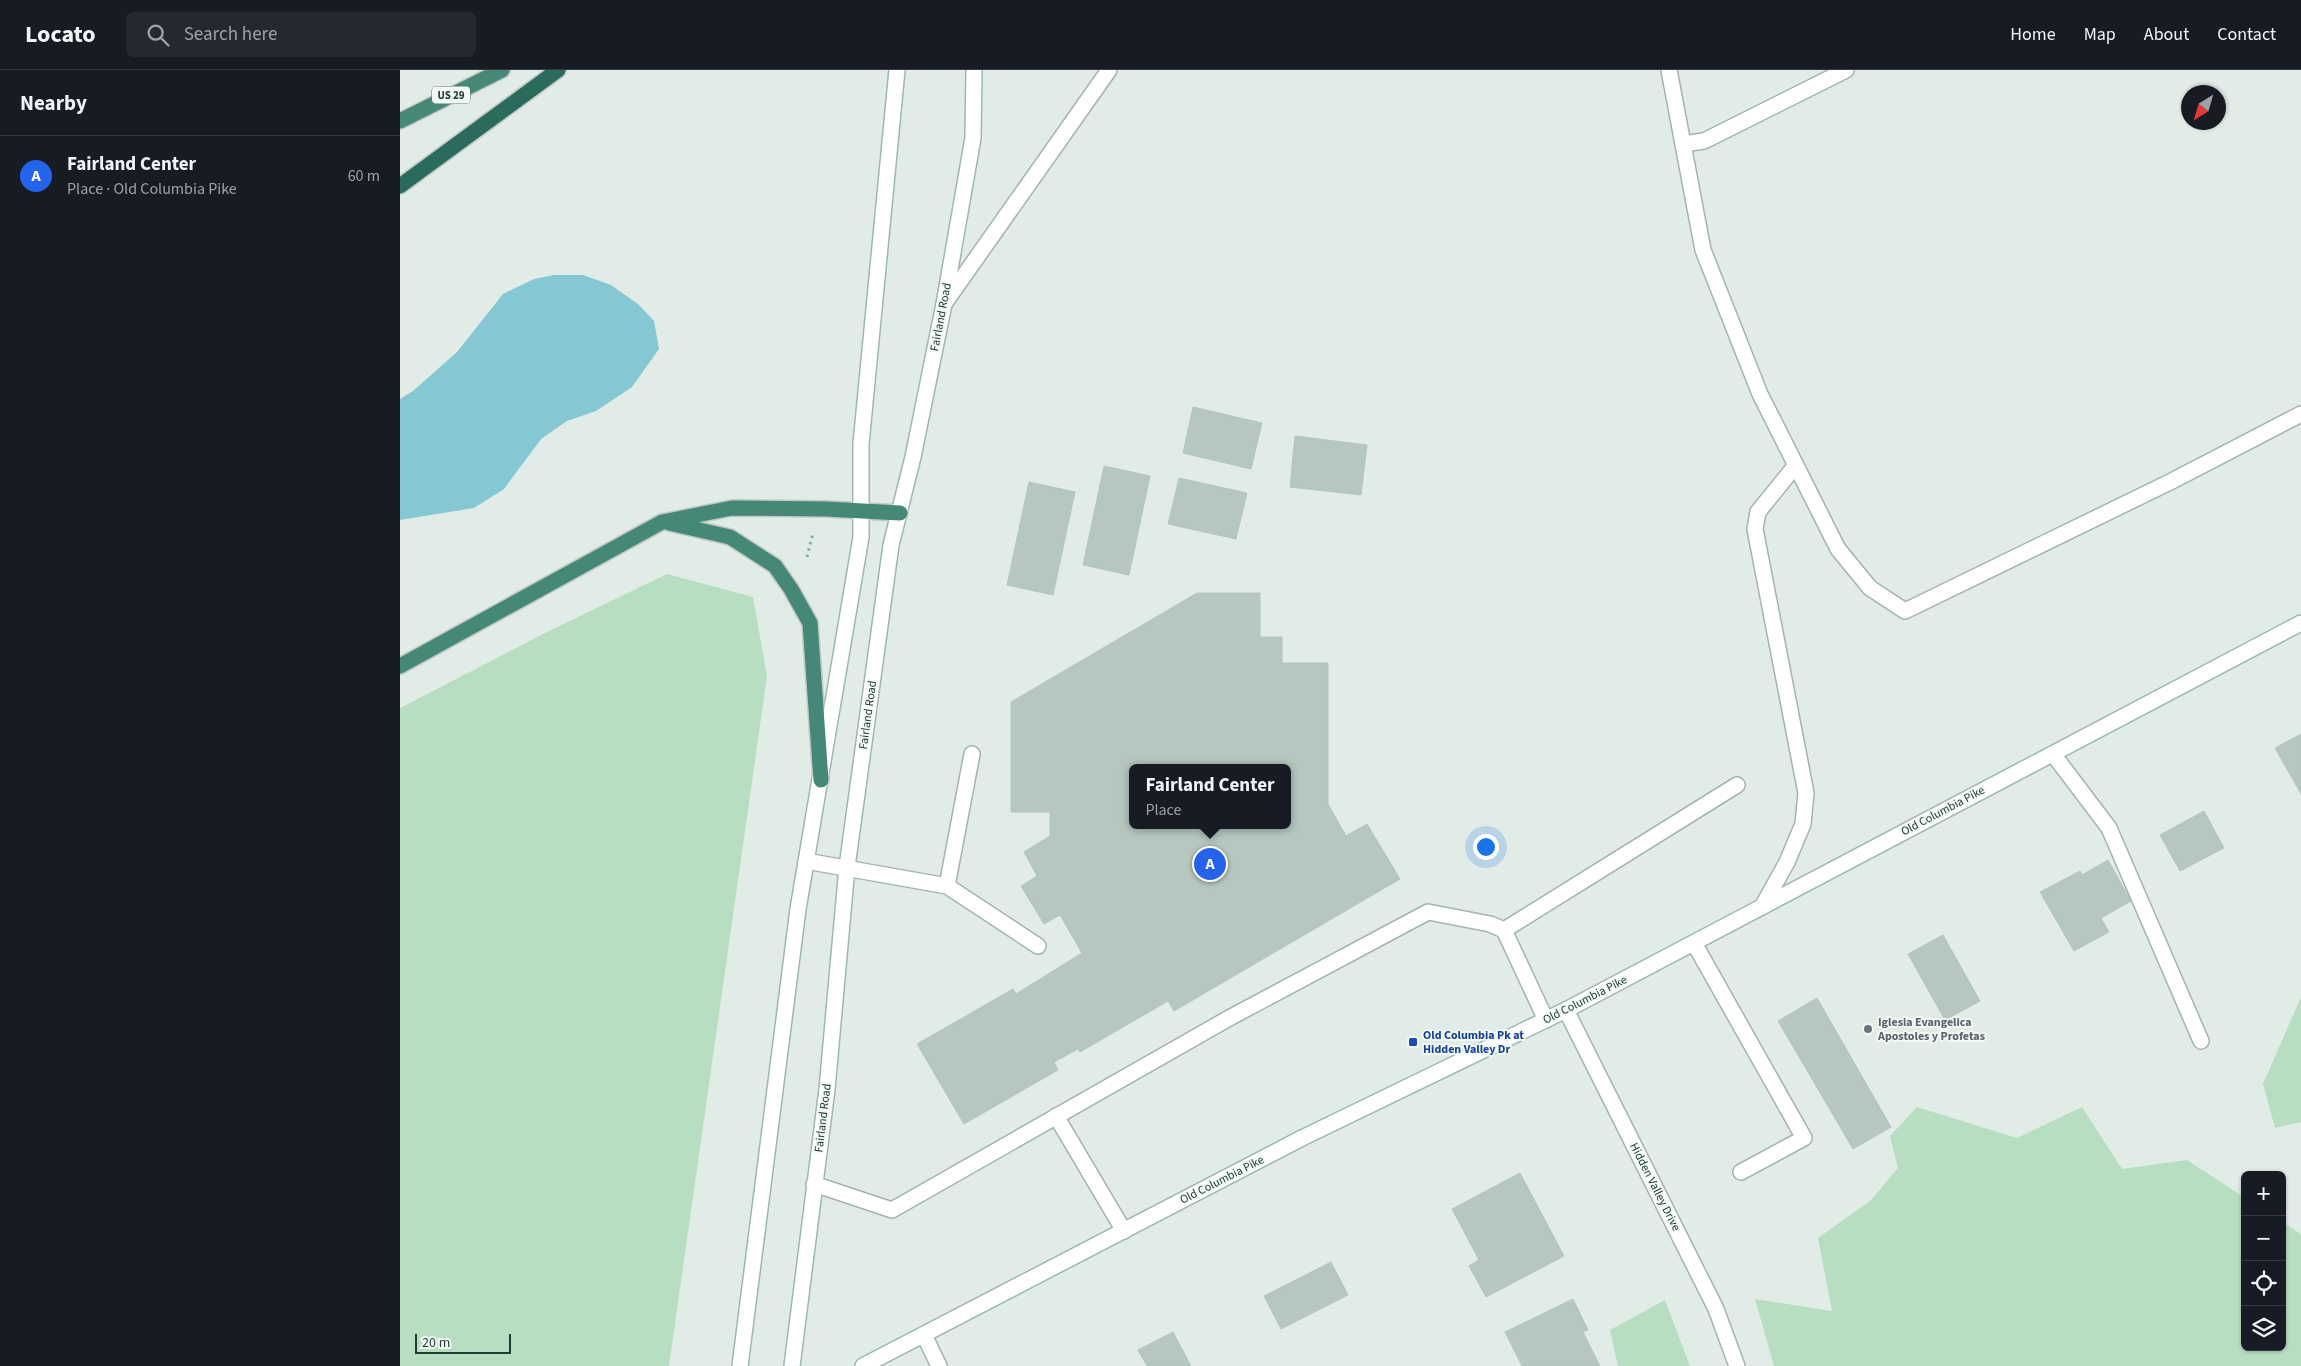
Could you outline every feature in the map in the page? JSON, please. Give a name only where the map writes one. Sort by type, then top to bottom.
[{"type":"highway","name":"US 29","points":[[400,121],[502,70]]},
{"type":"highway","points":[[400,186],[558,70]]},
{"type":"highway","points":[[400,666],[662,522],[732,508],[900,512]]},
{"type":"highway","points":[[662,522],[730,537],[775,566],[791,589],[810,623],[820,780]]},
{"type":"main road","points":[[740,1366],[777,1066],[806,861],[861,537],[861,444],[897,70]]},
{"type":"main road","name":"Fairland Road","points":[[792,1366],[827,1089],[847,867],[892,545],[944,304],[973,138],[974,70]]},
{"type":"main road","points":[[944,304],[1109,70]]},
{"type":"main road","points":[[1669,70],[1703,250],[1760,394],[1838,549],[1870,588],[1905,611],[2172,481],[2301,414]]},
{"type":"main road","points":[[1683,144],[1704,141],[1846,70]]},
{"type":"main road","points":[[1762,906],[1787,862],[1802,824],[1806,793],[1755,529],[1758,512],[1796,465]]},
{"type":"main road","name":"Old Columbia Pike","points":[[863,1366],[882,1361],[924,1335],[1302,1138],[1566,1010],[2301,623]]},
{"type":"main road","points":[[947,886],[972,754]]},
{"type":"main road","points":[[2053,754],[2109,828],[2201,1041]]},
{"type":"main road","points":[[1504,930],[1737,785]]},
{"type":"main road","points":[[806,861],[947,886],[1038,946]]},
{"type":"main road","points":[[814,1184],[892,1210],[1231,1017],[1428,912],[1490,924],[1504,930],[1546,1020]]},
{"type":"main road","points":[[1694,942],[1804,1138],[1741,1172]]},
{"type":"main road","name":"Hidden Valley Drive","points":[[1566,1010],[1716,1309],[1738,1366]]},
{"type":"main road","points":[[1056,1116],[1124,1230]]},
{"type":"main road","points":[[924,1335],[939,1366]]},
{"type":"path","points":[[807,556],[814,528]]},
{"type":"green space","points":[[667,574],[753,597],[767,676],[669,1366],[400,1366],[400,708],[547,632]]},
{"type":"green space","points":[[2301,997],[2301,1122],[2275,1128],[2263,1084]]},
{"type":"green space","points":[[1917,1107],[2017,1138],[2082,1107],[2122,1169],[2187,1160],[2241,1195],[2241,1351],[2286,1351],[2286,1225],[2301,1234],[2301,1366],[1774,1366],[1755,1299],[1832,1311],[1818,1238],[1870,1201],[1898,1168],[1890,1136]]},
{"type":"green space","points":[[1665,1300],[1690,1366],[1618,1366],[1610,1330]]},
{"type":"water","points":[[554,275],[583,275],[611,285],[638,304],[654,321],[659,349],[632,387],[596,411],[567,421],[541,439],[504,489],[474,508],[400,520],[400,399],[413,391],[457,352],[503,294],[534,279]]},
{"type":"building","points":[[1193,407],[1262,423],[1251,469],[1183,453]]},
{"type":"building","points":[[1295,436],[1367,445],[1361,495],[1290,487]]},
{"type":"building","points":[[1104,466],[1150,476],[1129,575],[1083,565]]},
{"type":"building","points":[[1179,478],[1247,493],[1236,539],[1168,524]]},
{"type":"building","points":[[1029,482],[1075,492],[1053,595],[1007,585]]},
{"type":"building","points":[[1197,593],[1260,593],[1260,637],[1282,637],[1282,663],[1328,663],[1328,804],[1346,836],[1367,824],[1400,879],[1174,1011],[1168,1001],[1080,1052],[1078,1049],[1054,1062],[1058,1070],[964,1124],[917,1044],[1013,989],[1016,994],[1082,953],[1060,915],[1044,924],[1021,886],[1037,876],[1024,852],[1050,836],[1050,812],[1011,812],[1011,702]]},
{"type":"building","points":[[2301,734],[2301,794],[2275,748]]},
{"type":"building","points":[[2204,811],[2224,848],[2180,871],[2160,835]]},
{"type":"building","points":[[2108,860],[2131,901],[2101,918],[2109,932],[2074,951],[2040,892],[2080,871],[2082,875]]},
{"type":"building","points":[[1943,935],[1980,1001],[1945,1020],[1908,954]]},
{"type":"building","points":[[1817,998],[1891,1127],[1853,1149],[1778,1021]]},
{"type":"building","points":[[1520,1173],[1564,1256],[1486,1297],[1469,1266],[1479,1260],[1452,1209]]},
{"type":"building","points":[[1331,1262],[1348,1295],[1281,1329],[1264,1296]]},
{"type":"building","points":[[1573,1299],[1588,1330],[1583,1332],[1600,1366],[1522,1366],[1505,1332]]},
{"type":"building","points":[[1173,1332],[1191,1366],[1147,1366],[1138,1350]]},
{"type":"place","name":"Fairland Center","points":[[1210,864]]},
{"type":"place","name":"Iglesia Evangelica Apostoles y Profetas","points":[[1868,1029]]},
{"type":"place","name":"Old Columbia Pk at Hidden Valley Dr","points":[[1413,1042]]}]
